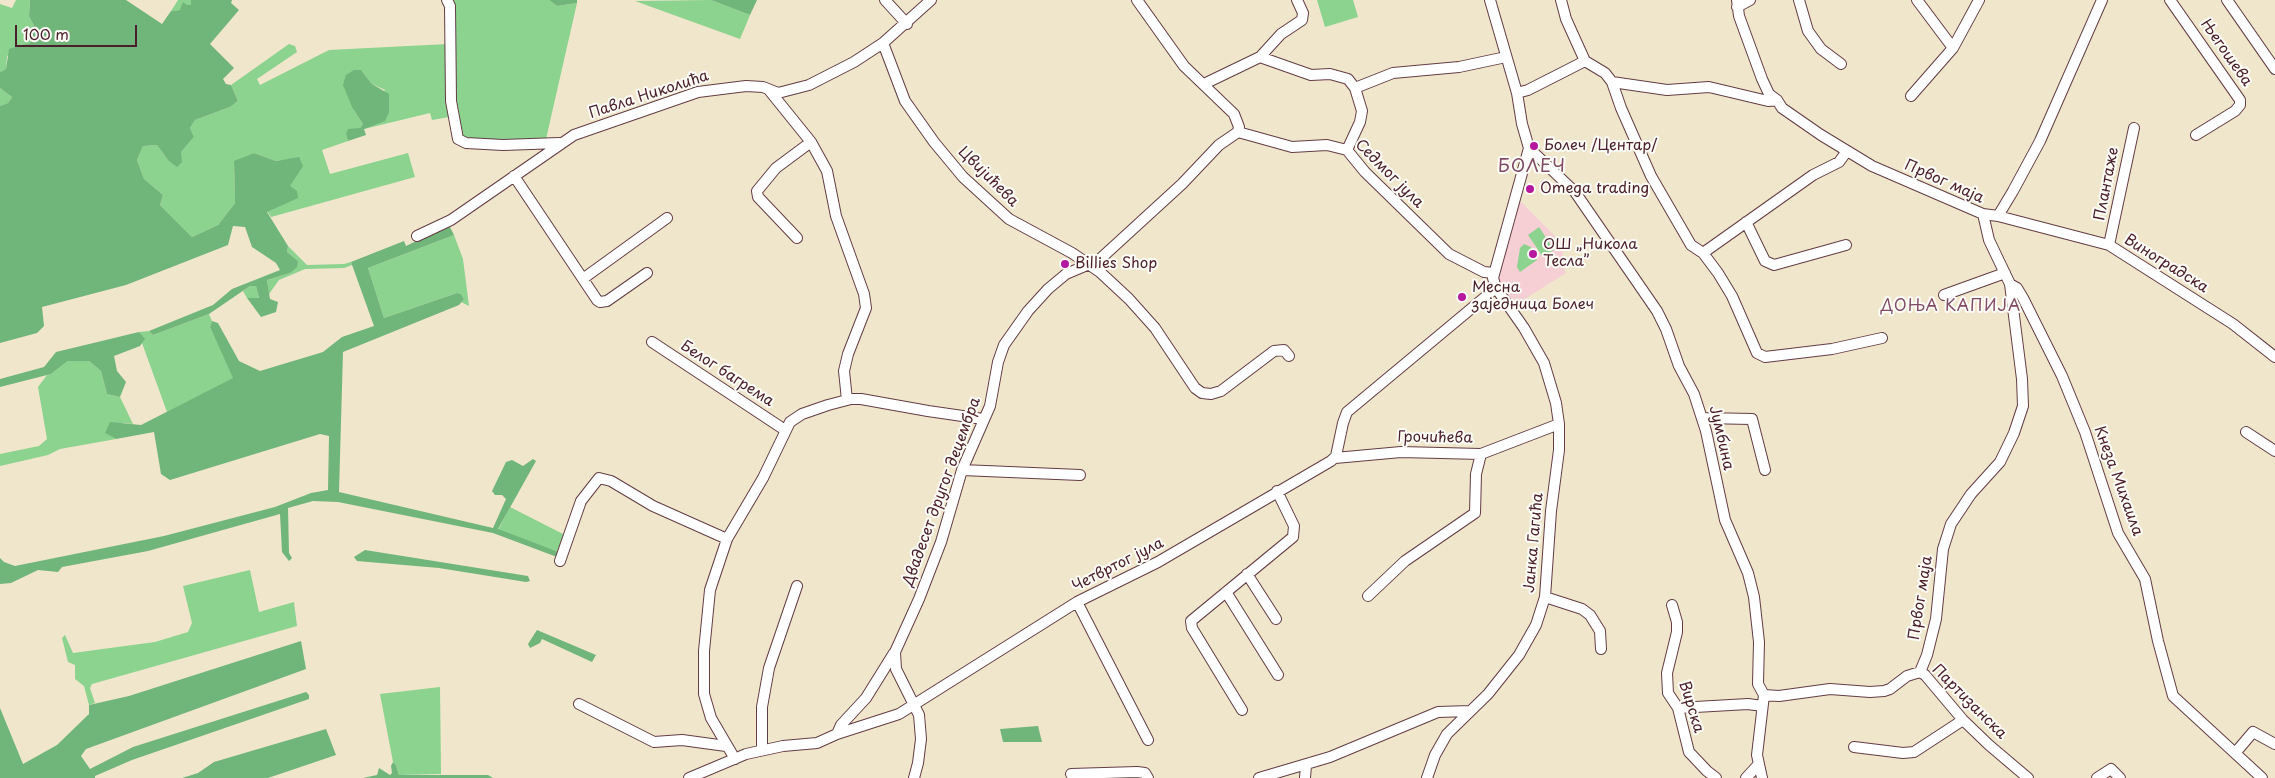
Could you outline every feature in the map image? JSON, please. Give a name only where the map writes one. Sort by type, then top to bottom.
[{"type":"street","name":"Павла Николића","points":[[448,0],[450,6],[451,101],[458,139],[466,143],[503,145],[560,143]]},
{"type":"street","points":[[885,0],[907,24]]},
{"type":"street","name":"Павла Николића","points":[[417,236],[451,220],[574,135],[698,92],[746,86],[763,87],[768,90],[783,92],[809,85],[854,62],[883,43],[907,24],[931,0]]},
{"type":"street","points":[[1137,0],[1184,66],[1234,114],[1239,127],[1238,132]]},
{"type":"street","points":[[1204,84],[1260,57],[1281,34],[1302,20],[1303,13],[1297,0]]},
{"type":"street","points":[[1335,458],[1347,412],[1496,288],[1493,278],[1494,273],[1507,234],[1529,148],[1523,131],[1517,93],[1490,0]]},
{"type":"street","points":[[1561,0],[1566,19],[1585,61],[1605,73],[1612,82],[1621,108],[1651,176],[1691,245],[1703,253],[1714,266],[1732,296],[1757,353],[1760,356],[1774,356],[1832,350],[1882,338]]},
{"type":"street","points":[[1737,4],[1750,0]]},
{"type":"street","points":[[1799,0],[1808,31],[1821,49],[1840,64]]},
{"type":"street","points":[[1917,0],[1953,48]]},
{"type":"street","points":[[1911,96],[1953,48],[1978,0]]},
{"type":"street","points":[[1998,216],[2040,141],[2102,0]]},
{"type":"street","name":"Његошева","points":[[2170,0],[2240,100],[2240,105],[2235,111],[2196,136]]},
{"type":"street","points":[[2227,0],[2275,69]]},
{"type":"street","name":"Првог маја","points":[[1737,4],[1747,41],[1762,79],[1769,94],[1778,100],[1782,108],[1872,166],[1983,214],[1989,240],[2010,284],[2022,379],[2023,406],[2014,434],[2000,462],[1971,494],[1951,524],[1943,549],[1936,619],[1927,655],[1920,672]]},
{"type":"street","name":"Цвијићева","points":[[883,43],[905,101],[934,142],[963,177],[1009,219],[1091,265],[1129,299],[1155,328],[1195,388],[1202,393],[1211,394],[1221,391],[1280,349],[1286,350],[1290,356]]},
{"type":"street","points":[[1355,88],[1393,73],[1459,67],[1506,56]]},
{"type":"street","points":[[1260,57],[1311,74],[1330,74],[1348,79],[1355,88],[1362,111],[1360,122],[1347,150]]},
{"type":"street","points":[[1517,93],[1528,90],[1585,61]]},
{"type":"street","points":[[1612,82],[1667,90],[1709,87],[1768,101],[1778,100]]},
{"type":"street","points":[[768,90],[812,142],[827,171],[836,216],[866,299],[866,308],[844,371],[847,400]]},
{"type":"street","name":"Плантаже","points":[[2109,245],[2134,128]]},
{"type":"street","name":"Двадесет другог децембра","points":[[837,734],[841,725],[866,698],[895,652],[919,599],[941,542],[962,470],[990,406],[998,362],[1004,345],[1016,327],[1048,289],[1066,274],[1099,260],[1182,184],[1219,145],[1238,132]]},
{"type":"street","name":"Седмог јула","points":[[1238,132],[1292,147],[1327,145],[1347,150],[1365,172],[1449,254],[1484,272],[1494,273]]},
{"type":"street","points":[[797,238],[758,197],[757,191],[776,168],[812,142]]},
{"type":"street","name":"Јумбина","points":[[1529,148],[1575,192],[1661,317],[1679,366],[1694,394],[1702,418],[1725,520],[1739,551],[1752,588],[1758,625],[1758,684],[1764,694],[1758,742],[1758,766],[1762,778]]},
{"type":"street","points":[[1703,253],[1813,175],[1840,162],[1847,151]]},
{"type":"street","points":[[514,176],[597,300],[604,302],[647,273]]},
{"type":"street","name":"Виноградска","points":[[1983,214],[1998,216],[2109,245],[2233,324],[2275,357]]},
{"type":"street","points":[[584,278],[666,218]]},
{"type":"street","points":[[1746,222],[1765,262],[1774,265],[1846,245]]},
{"type":"street","points":[[1944,295],[2005,273]]},
{"type":"street","name":"Кнеза Михаила","points":[[2010,284],[2017,288],[2023,298],[2062,376],[2085,432],[2118,532],[2144,579],[2173,696],[2236,752],[2262,778]]},
{"type":"street","name":"Јанка Гагића","points":[[1427,778],[1440,744],[1488,694],[1519,655],[1536,625],[1545,597],[1551,510],[1559,450],[1559,424],[1556,403],[1544,363],[1524,328],[1496,288]]},
{"type":"street","name":"Белог багрема","points":[[652,342],[785,430]]},
{"type":"street","points":[[735,759],[726,746],[706,706],[703,676],[710,590],[727,539],[764,478],[785,430],[795,418],[847,400],[861,399],[928,412],[983,419]]},
{"type":"street","points":[[1702,418],[1752,419],[1765,470]]},
{"type":"street","name":"Грочићева","points":[[1335,458],[1401,452],[1481,454],[1559,424]]},
{"type":"street","points":[[2246,432],[2275,450]]},
{"type":"street","points":[[1368,596],[1405,561],[1475,513],[1476,474],[1481,454]]},
{"type":"street","name":"Четвртог јула","points":[[689,778],[762,750],[817,743],[837,734],[883,720],[915,705],[1077,602],[1158,562],[1335,458]]},
{"type":"street","points":[[962,470],[1080,475]]},
{"type":"street","points":[[560,561],[580,501],[599,478],[611,481],[663,511],[727,539]]},
{"type":"street","points":[[1242,710],[1190,625],[1191,621],[1293,537],[1294,526],[1277,491]]},
{"type":"street","points":[[1247,574],[1276,619]]},
{"type":"street","points":[[762,750],[762,707],[768,668],[797,586]]},
{"type":"street","points":[[1226,592],[1278,675]]},
{"type":"street","points":[[1545,597],[1582,609],[1590,615],[1600,631],[1601,650]]},
{"type":"street","points":[[1077,602],[1148,740]]},
{"type":"street","name":"Вирска","points":[[1672,605],[1677,622],[1677,632],[1667,673],[1668,692],[1678,708],[1689,752],[1706,771],[1716,778]]},
{"type":"street","points":[[895,652],[896,669],[919,716],[921,738],[914,778]]},
{"type":"street","name":"Партизанска","points":[[1764,694],[1779,696],[1830,689],[1870,692],[1884,691],[1890,689],[1907,676],[1920,672],[1963,720],[2028,778]]},
{"type":"street","points":[[579,704],[654,742],[682,740],[726,746]]},
{"type":"street","points":[[1678,708],[1748,704],[1762,706]]},
{"type":"street","points":[[1259,778],[1352,750],[1438,712],[1470,711]]},
{"type":"street","points":[[1854,747],[1903,753],[1914,752],[1963,720]]},
{"type":"street","points":[[2236,752],[2253,732],[2275,744]]},
{"type":"street","points":[[1305,778],[1306,764]]},
{"type":"street","points":[[1746,778],[1758,766]]},
{"type":"street","points":[[2097,778],[2111,769],[2120,778]]},
{"type":"street","points":[[1071,774],[1137,772],[1145,773],[1148,778]]},
{"type":"shaded area","name":"ОШ „Никола Тесла”","points":[[1519,200],[1563,246],[1562,263],[1566,273],[1512,307],[1501,293],[1497,277]]},
{"type":"green space","points":[[16,0],[30,0],[29,16],[34,26],[30,43],[7,56],[6,69],[0,72],[0,4],[12,8]]},
{"type":"green space","points":[[30,0],[126,0],[162,24],[171,11],[180,10],[183,2],[191,5],[191,0],[232,0],[231,3],[239,10],[210,44],[234,68],[223,79],[226,84],[231,85],[238,101],[230,107],[195,120],[190,128],[194,137],[181,152],[182,162],[177,167],[168,160],[157,145],[143,146],[137,160],[144,179],[163,195],[160,205],[192,237],[218,225],[235,203],[234,161],[254,153],[276,161],[299,157],[303,166],[290,186],[297,191],[298,198],[267,212],[288,246],[287,252],[298,261],[297,267],[290,273],[267,280],[270,299],[278,302],[276,312],[261,317],[247,298],[259,298],[256,286],[250,286],[209,314],[153,335],[149,331],[213,305],[232,289],[280,270],[276,263],[252,247],[245,227],[233,226],[228,245],[126,285],[42,307],[44,326],[37,333],[0,343],[0,106],[8,103],[12,97],[0,88],[0,72],[6,69],[9,49],[30,43],[34,26],[29,16]]},
{"type":"green space","points":[[178,0],[192,1],[191,5],[180,10],[171,11]]},
{"type":"green space","points":[[454,0],[549,0],[557,6],[577,3],[546,139],[481,141],[463,137],[458,133],[455,116],[432,120],[430,113],[364,129],[385,90],[372,84],[361,70],[353,109],[363,124],[360,128],[346,134],[348,141],[322,150],[330,174],[408,153],[415,177],[271,217],[267,211],[290,186],[299,158],[276,161],[254,153],[234,162],[235,203],[218,225],[192,237],[160,205],[163,195],[144,179],[137,160],[143,146],[157,145],[168,160],[181,152],[194,137],[190,128],[195,120],[230,107],[238,101],[231,85],[289,44],[295,46],[297,52],[257,79],[260,85],[329,50],[448,44],[455,22]]},
{"type":"green space","points":[[549,0],[577,0],[577,3],[557,6]]},
{"type":"green space","points":[[711,0],[750,15],[740,39],[635,1]]},
{"type":"green space","points":[[711,0],[757,0],[750,15]]},
{"type":"green space","points":[[1317,0],[1353,0],[1358,17],[1325,27]]},
{"type":"green space","points":[[354,70],[361,70],[372,84],[389,94],[389,112],[385,121],[364,129],[366,135],[348,141],[346,134],[348,129],[360,128],[363,124],[353,109],[343,85],[346,75]]},
{"type":"green space","points":[[0,88],[12,97],[8,103],[0,106]]},
{"type":"green space","points":[[449,225],[454,235],[368,268],[384,318],[457,293],[461,294],[464,299],[459,305],[343,352],[339,492],[493,528],[506,499],[502,495],[495,495],[492,491],[506,462],[512,460],[523,466],[533,459],[536,461],[498,529],[559,552],[557,557],[493,533],[338,502],[313,501],[288,508],[289,553],[292,558],[289,561],[282,552],[280,514],[148,551],[62,567],[58,572],[38,570],[11,583],[0,584],[0,558],[4,562],[15,566],[164,536],[275,507],[311,493],[328,490],[329,436],[320,434],[170,480],[161,474],[154,432],[116,439],[105,433],[110,422],[141,425],[233,378],[210,327],[212,321],[218,323],[239,361],[260,371],[323,352],[342,337],[374,326],[351,262],[404,241],[406,246]]},
{"type":"green space","points":[[1539,227],[1554,250],[1543,257],[1528,235]]},
{"type":"green space","points":[[454,235],[463,259],[469,306],[461,302],[464,299],[461,294],[457,293],[384,318],[368,268]]},
{"type":"green space","points":[[1524,244],[1531,247],[1537,260],[1520,272],[1517,267],[1520,248]]},
{"type":"green space","points":[[288,246],[307,265],[344,264],[351,262],[352,265],[344,268],[305,269],[279,280],[269,294],[267,280],[290,273],[298,261],[287,252]]},
{"type":"green space","points":[[250,286],[256,286],[259,299],[247,298],[243,291]]},
{"type":"green space","points":[[209,314],[212,321],[210,327],[234,378],[167,412],[142,343],[144,339],[139,332],[149,331],[153,335]]},
{"type":"green space","points":[[139,332],[145,339],[140,346],[114,356],[117,371],[126,382],[120,397],[107,394],[101,371],[89,361],[68,361],[51,374],[0,387],[0,379],[44,367],[56,352]]},
{"type":"green space","points":[[68,361],[89,361],[101,371],[107,394],[120,397],[133,424],[123,423],[106,433],[116,439],[60,449],[48,455],[0,466],[0,454],[39,446],[47,439],[38,387],[47,375]]},
{"type":"green space","points":[[510,507],[565,535],[559,552],[498,530]]},
{"type":"green space","points":[[365,550],[528,576],[530,581],[526,582],[439,568],[357,561],[354,557]]},
{"type":"green space","points":[[250,570],[259,612],[294,602],[297,626],[92,684],[90,688],[95,703],[89,705],[84,686],[75,679],[75,665],[68,662],[62,638],[65,635],[73,653],[155,642],[188,632],[192,623],[183,586]]},
{"type":"green space","points":[[537,630],[596,655],[592,662],[542,639],[540,643],[530,648],[528,644]]},
{"type":"green space","points":[[301,641],[306,669],[86,749],[81,756],[90,769],[133,747],[306,692],[309,695],[309,699],[132,760],[95,776],[95,778],[0,778],[0,708],[23,764],[57,745],[89,714],[89,705],[129,696]]},
{"type":"green space","points":[[440,687],[441,774],[399,775],[393,762],[380,694]]},
{"type":"green space","points":[[1038,726],[1042,742],[1003,742],[1000,729]]},
{"type":"green space","points":[[326,729],[336,755],[268,778],[182,778],[198,773],[214,762]]},
{"type":"green space","points":[[393,762],[399,775],[488,775],[493,778],[363,778],[377,775],[379,768],[390,775]]},
{"type":"place","name":"Болеч /Центар/","points":[[1534,146]]},
{"type":"place","name":"Omega trading","points":[[1530,189]]},
{"type":"place","name":"ОШ „Никола Тесла”","points":[[1533,254]]},
{"type":"place","name":"Billies Shop","points":[[1065,264]]},
{"type":"place","name":"Месна заједница Болеч","points":[[1462,297]]},
{"type":"district","name":"БОЛЕЧ","points":[[1532,167]]},
{"type":"district","name":"ДОЊА КАПИЈА","points":[[1951,307]]}]
